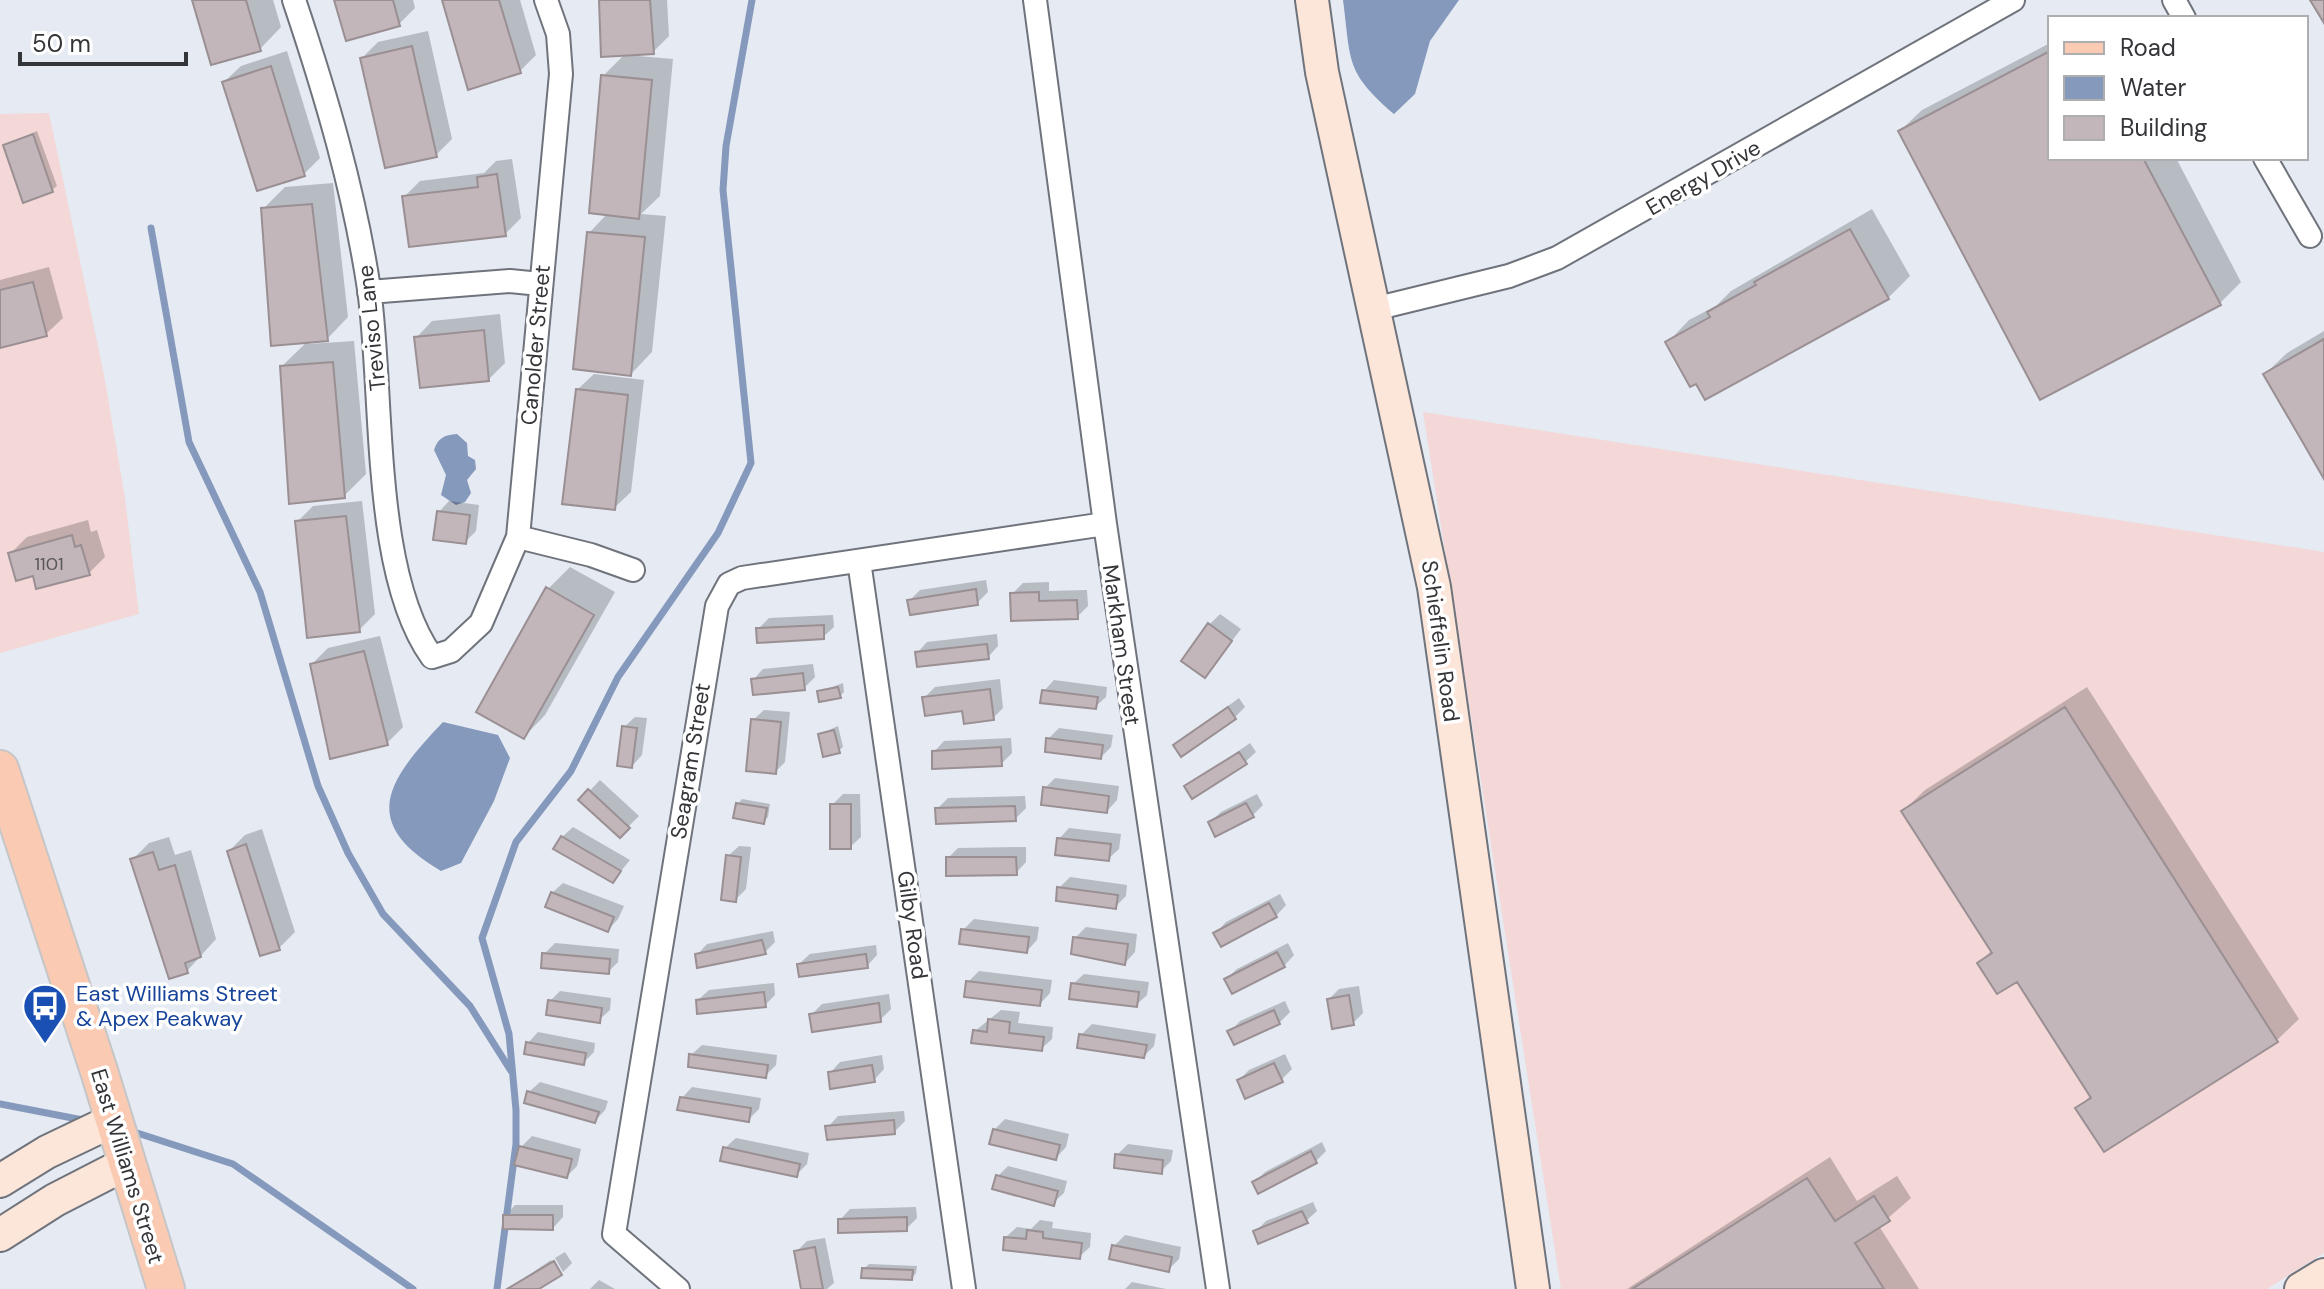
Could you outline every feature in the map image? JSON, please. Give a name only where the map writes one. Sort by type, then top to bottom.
[{"type":"main road","name":"East Williams Street","points":[[0,769],[166,1289]]},
{"type":"street","name":"Treviso Lane","points":[[294,0],[348,173],[369,292],[394,563],[418,637],[432,657]]},
{"type":"street","name":"Canolder Street","points":[[432,657],[451,651],[481,623],[518,537],[561,74],[558,34],[546,0]]},
{"type":"street","name":"Markham Street","points":[[1035,0],[1105,524],[1218,1289]]},
{"type":"street","name":"Schieffelin Road","points":[[1312,0],[1322,72],[1434,587],[1533,1289]]},
{"type":"street","name":"Energy Drive","points":[[1374,309],[1509,276],[1557,258],[2013,0]]},
{"type":"street","points":[[2266,160],[2310,236]]},
{"type":"street","points":[[369,292],[510,281],[540,284]]},
{"type":"street","name":"Seagram Street","points":[[678,1289],[614,1234],[717,606],[729,584],[742,578],[1105,524]]},
{"type":"street","points":[[518,537],[591,555],[633,570]]},
{"type":"street","name":"Gilby Road","points":[[859,561],[964,1289]]},
{"type":"street","points":[[0,1181],[47,1152],[114,1120]]},
{"type":"street","points":[[0,1235],[55,1200],[127,1163]]},
{"type":"street","points":[[2301,1289],[2324,1275]]},
{"type":"shaded area","points":[[49,113],[104,375],[125,498],[139,614],[0,653],[0,114]]},
{"type":"shaded area","points":[[1423,412],[2324,552],[2324,1253],[2267,1289],[1561,1289]]},
{"type":"water","points":[[1343,0],[1459,0],[1430,41],[1415,94],[1394,114],[1358,76],[1347,38]]},
{"type":"water","points":[[457,434],[467,443],[468,456],[475,460],[476,469],[467,480],[471,493],[465,502],[456,505],[441,495],[446,475],[434,450],[442,438]]},
{"type":"water","points":[[443,722],[498,735],[510,758],[494,801],[461,863],[441,871],[414,852],[398,834],[390,816],[390,798],[409,761]]},
{"type":"building","points":[[192,0],[246,0],[261,51],[211,65]]},
{"type":"building","points":[[334,0],[393,0],[400,26],[346,41]]},
{"type":"building","points":[[442,0],[499,0],[521,73],[468,90]]},
{"type":"building","points":[[599,0],[650,0],[654,54],[601,57]]},
{"type":"building","points":[[2310,0],[2324,0],[2324,23]]},
{"type":"building","points":[[412,46],[437,157],[385,168],[360,58]]},
{"type":"building","points":[[2048,52],[2048,160],[2144,160],[2221,305],[2040,400],[1898,131]]},
{"type":"building","points":[[271,66],[305,176],[257,191],[222,82]]},
{"type":"building","points":[[601,75],[652,80],[639,219],[589,213]]},
{"type":"building","points":[[33,134],[53,192],[23,203],[3,145]]},
{"type":"building","points":[[497,174],[506,236],[409,247],[402,196],[478,187],[477,177]]},
{"type":"building","points":[[312,204],[328,341],[271,346],[261,208]]},
{"type":"building","points":[[1850,229],[1889,299],[1705,400],[1696,384],[1690,387],[1665,342],[1710,317],[1707,312],[1756,285],[1754,282]]},
{"type":"building","points":[[587,232],[645,237],[631,376],[573,369]]},
{"type":"building","points":[[33,282],[47,336],[0,348],[0,290]]},
{"type":"building","points":[[484,330],[489,381],[420,388],[414,337]]},
{"type":"building","points":[[2324,339],[2324,479],[2263,374]]},
{"type":"building","points":[[333,362],[345,498],[289,504],[280,366]]},
{"type":"building","points":[[576,389],[628,395],[615,510],[562,504]]},
{"type":"building","points":[[437,511],[470,515],[466,544],[433,540]]},
{"type":"building","points":[[346,516],[360,632],[307,638],[295,521]]},
{"type":"building","points":[[72,535],[75,547],[81,545],[90,575],[36,589],[33,576],[16,581],[8,553]]},
{"type":"building","points":[[546,587],[594,615],[524,739],[476,712]]},
{"type":"building","points":[[976,589],[978,605],[910,615],[907,600]]},
{"type":"building","points":[[1039,592],[1039,601],[1077,600],[1078,619],[1011,621],[1010,593]]},
{"type":"building","points":[[1208,623],[1232,641],[1205,678],[1181,661]]},
{"type":"building","points":[[824,625],[824,639],[757,643],[756,628]]},
{"type":"building","points":[[987,644],[989,659],[917,667],[915,652]]},
{"type":"building","points":[[364,651],[388,745],[330,759],[310,664]]},
{"type":"building","points":[[803,673],[805,690],[753,695],[751,679]]},
{"type":"building","points":[[838,687],[841,698],[819,702],[817,691]]},
{"type":"building","points":[[990,689],[994,720],[964,724],[962,711],[925,716],[922,697]]},
{"type":"building","points":[[1042,690],[1098,697],[1096,709],[1040,703]]},
{"type":"building","points":[[1228,707],[1236,719],[1181,757],[1173,745]]},
{"type":"building","points":[[2065,707],[2278,1042],[2104,1152],[2075,1108],[2091,1098],[2017,982],[1997,994],[1977,963],[1992,953],[1901,811]]},
{"type":"building","points":[[751,719],[781,722],[776,774],[746,771]]},
{"type":"building","points":[[622,726],[637,728],[632,768],[617,766]]},
{"type":"building","points":[[834,730],[840,753],[823,757],[818,734]]},
{"type":"building","points":[[1046,738],[1103,745],[1101,759],[1045,752]]},
{"type":"building","points":[[1001,747],[1002,766],[932,769],[932,751]]},
{"type":"building","points":[[1239,752],[1247,764],[1192,799],[1184,786]]},
{"type":"building","points":[[1043,787],[1109,796],[1107,813],[1041,805]]},
{"type":"building","points":[[588,789],[630,828],[620,838],[578,800]]},
{"type":"building","points":[[736,803],[767,808],[764,824],[733,818]]},
{"type":"building","points":[[1246,803],[1254,817],[1215,837],[1208,822]]},
{"type":"building","points":[[830,804],[851,804],[851,849],[830,849]]},
{"type":"building","points":[[1015,806],[1016,821],[936,824],[935,808]]},
{"type":"building","points":[[561,836],[621,871],[613,883],[553,849]]},
{"type":"building","points":[[1057,838],[1111,844],[1109,861],[1055,855]]},
{"type":"building","points":[[246,844],[280,950],[260,956],[227,851]]},
{"type":"building","points":[[153,852],[159,870],[175,865],[201,957],[185,963],[188,973],[169,979],[130,859]]},
{"type":"building","points":[[726,855],[741,857],[736,902],[721,900]]},
{"type":"building","points":[[946,857],[1016,857],[1017,875],[946,876]]},
{"type":"building","points":[[1057,887],[1118,895],[1116,909],[1056,901]]},
{"type":"building","points":[[551,892],[614,917],[608,932],[545,907]]},
{"type":"building","points":[[1269,903],[1277,917],[1221,947],[1213,933]]},
{"type":"building","points":[[961,929],[1029,937],[1027,953],[959,944]]},
{"type":"building","points":[[1073,937],[1128,944],[1125,965],[1071,954]]},
{"type":"building","points":[[762,940],[766,954],[697,968],[695,954]]},
{"type":"building","points":[[1277,952],[1285,967],[1232,994],[1224,979]]},
{"type":"building","points":[[542,953],[610,959],[609,974],[541,968]]},
{"type":"building","points":[[866,954],[868,968],[799,977],[797,964]]},
{"type":"building","points":[[966,981],[1042,990],[1040,1006],[964,997]]},
{"type":"building","points":[[1071,983],[1139,992],[1137,1007],[1069,999]]},
{"type":"building","points":[[764,992],[766,1007],[697,1014],[696,1000]]},
{"type":"building","points":[[1349,995],[1354,1025],[1332,1029],[1327,999]]},
{"type":"building","points":[[548,1000],[602,1008],[600,1023],[546,1015]]},
{"type":"building","points":[[879,1003],[881,1022],[812,1032],[809,1014]]},
{"type":"building","points":[[1274,1010],[1280,1024],[1234,1045],[1227,1031]]},
{"type":"building","points":[[988,1019],[1010,1022],[1009,1033],[1044,1037],[1042,1051],[971,1043],[973,1030],[987,1032]]},
{"type":"building","points":[[1079,1034],[1147,1045],[1144,1058],[1077,1048]]},
{"type":"building","points":[[526,1042],[586,1053],[584,1065],[524,1054]]},
{"type":"building","points":[[689,1054],[768,1065],[766,1078],[688,1067]]},
{"type":"building","points":[[1274,1063],[1283,1082],[1245,1099],[1237,1080]]},
{"type":"building","points":[[872,1065],[875,1082],[830,1089],[828,1072]]},
{"type":"building","points":[[527,1091],[599,1112],[595,1123],[524,1103]]},
{"type":"building","points":[[680,1097],[751,1108],[749,1122],[677,1110]]},
{"type":"building","points":[[894,1120],[895,1134],[827,1140],[825,1126]]},
{"type":"building","points":[[993,1129],[1060,1145],[1056,1160],[989,1144]]},
{"type":"building","points":[[519,1146],[572,1159],[567,1178],[514,1165]]},
{"type":"building","points":[[723,1147],[800,1164],[797,1177],[720,1161]]},
{"type":"building","points":[[1311,1151],[1317,1163],[1258,1194],[1252,1182]]},
{"type":"building","points":[[1115,1154],[1163,1160],[1162,1174],[1114,1168]]},
{"type":"building","points":[[996,1175],[1058,1191],[1054,1206],[992,1189]]},
{"type":"building","points":[[1807,1178],[1835,1221],[1874,1196],[1890,1221],[1855,1243],[1884,1289],[1632,1289]]},
{"type":"building","points":[[1302,1211],[1308,1223],[1258,1244],[1253,1231]]},
{"type":"building","points":[[503,1215],[553,1215],[553,1230],[503,1229]]},
{"type":"building","points":[[907,1217],[907,1231],[838,1233],[838,1219]]},
{"type":"building","points":[[1027,1230],[1043,1232],[1043,1238],[1082,1243],[1080,1259],[1003,1250],[1004,1237],[1026,1239]]},
{"type":"building","points":[[1112,1245],[1172,1257],[1169,1272],[1109,1259]]},
{"type":"building","points":[[815,1247],[823,1289],[801,1289],[794,1251]]},
{"type":"building","points":[[554,1261],[562,1275],[539,1289],[507,1289]]},
{"type":"building","points":[[862,1268],[913,1270],[912,1280],[861,1278]]},
{"type":"waterway","points":[[497,1289],[516,1144],[516,1110],[509,1034],[482,938],[516,842],[571,771],[618,677],[718,533],[751,463],[723,190],[726,146],[752,0]]},
{"type":"waterway","points":[[151,228],[189,442],[260,592],[318,786],[348,853],[383,914],[470,1006],[511,1071]]},
{"type":"waterway","points":[[0,1104],[88,1121]]},
{"type":"waterway","points":[[131,1131],[233,1164],[413,1289]]},
{"type":"place","name":"East Williams Street & Apex Peakway","points":[[45,1045]]}]
